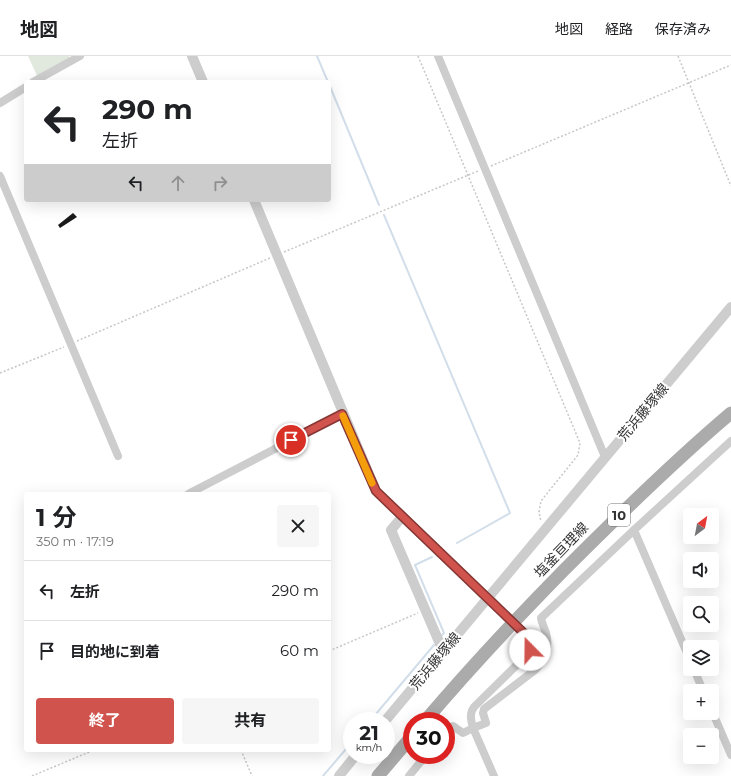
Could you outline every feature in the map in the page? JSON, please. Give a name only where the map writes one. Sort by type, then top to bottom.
[{"type":"main road","name":"塩釜亘理線","points":[[433,712],[513,622],[608,525],[731,413]]},
{"type":"main road","points":[[378,776],[403,747]]},
{"type":"street","points":[[37,80],[80,56]]},
{"type":"street","points":[[192,56],[202,80]]},
{"type":"street","points":[[438,56],[483,169],[605,457]]},
{"type":"street","points":[[0,103],[24,87]]},
{"type":"street","points":[[0,176],[118,456]]},
{"type":"street","points":[[255,202],[342,414],[376,491],[513,622],[527,636],[530,642],[530,650],[528,654],[474,707],[471,712],[470,717],[473,728],[494,776]]},
{"type":"street","name":"荒浜藤塚線","points":[[392,712],[731,307]]},
{"type":"street","points":[[192,492],[342,414]]},
{"type":"street","points":[[455,728],[463,733],[486,723],[483,713],[484,709],[542,663],[548,643],[541,618],[731,441]]},
{"type":"street","points":[[402,517],[391,530],[443,651]]},
{"type":"street","points":[[634,530],[683,644]]},
{"type":"street","points":[[716,720],[731,755]]},
{"type":"street","points":[[339,776],[349,764]]},
{"type":"street","points":[[409,776],[419,764]]},
{"type":"path","points":[[418,56],[580,443],[578,455],[541,501],[539,512],[541,522],[547,528]]},
{"type":"path","points":[[678,56],[731,186]]},
{"type":"path","points":[[0,373],[731,65]]},
{"type":"path","points":[[331,649],[425,610]]},
{"type":"path","points":[[32,776],[89,752]]},
{"type":"path","points":[[242,752],[252,776]]},
{"type":"shaded area","points":[[28,56],[69,56],[72,61],[39,80]]},
{"type":"building","points":[[73,213],[77,217],[60,228],[58,225]]},
{"type":"waterway","points":[[317,56],[327,80]]},
{"type":"waterway","points":[[331,89],[379,205]]},
{"type":"waterway","points":[[384,215],[510,513],[457,543]]},
{"type":"waterway","points":[[432,557],[415,565],[444,633],[441,636]]},
{"type":"waterway","points":[[378,712],[434,645]]},
{"type":"waterway","points":[[323,776],[343,753]]},
{"type":"slow traffic","points":[[343,416],[372,483]]},
{"type":"route","points":[[291,440],[342,414],[376,491],[527,636],[530,642],[530,650]]}]
